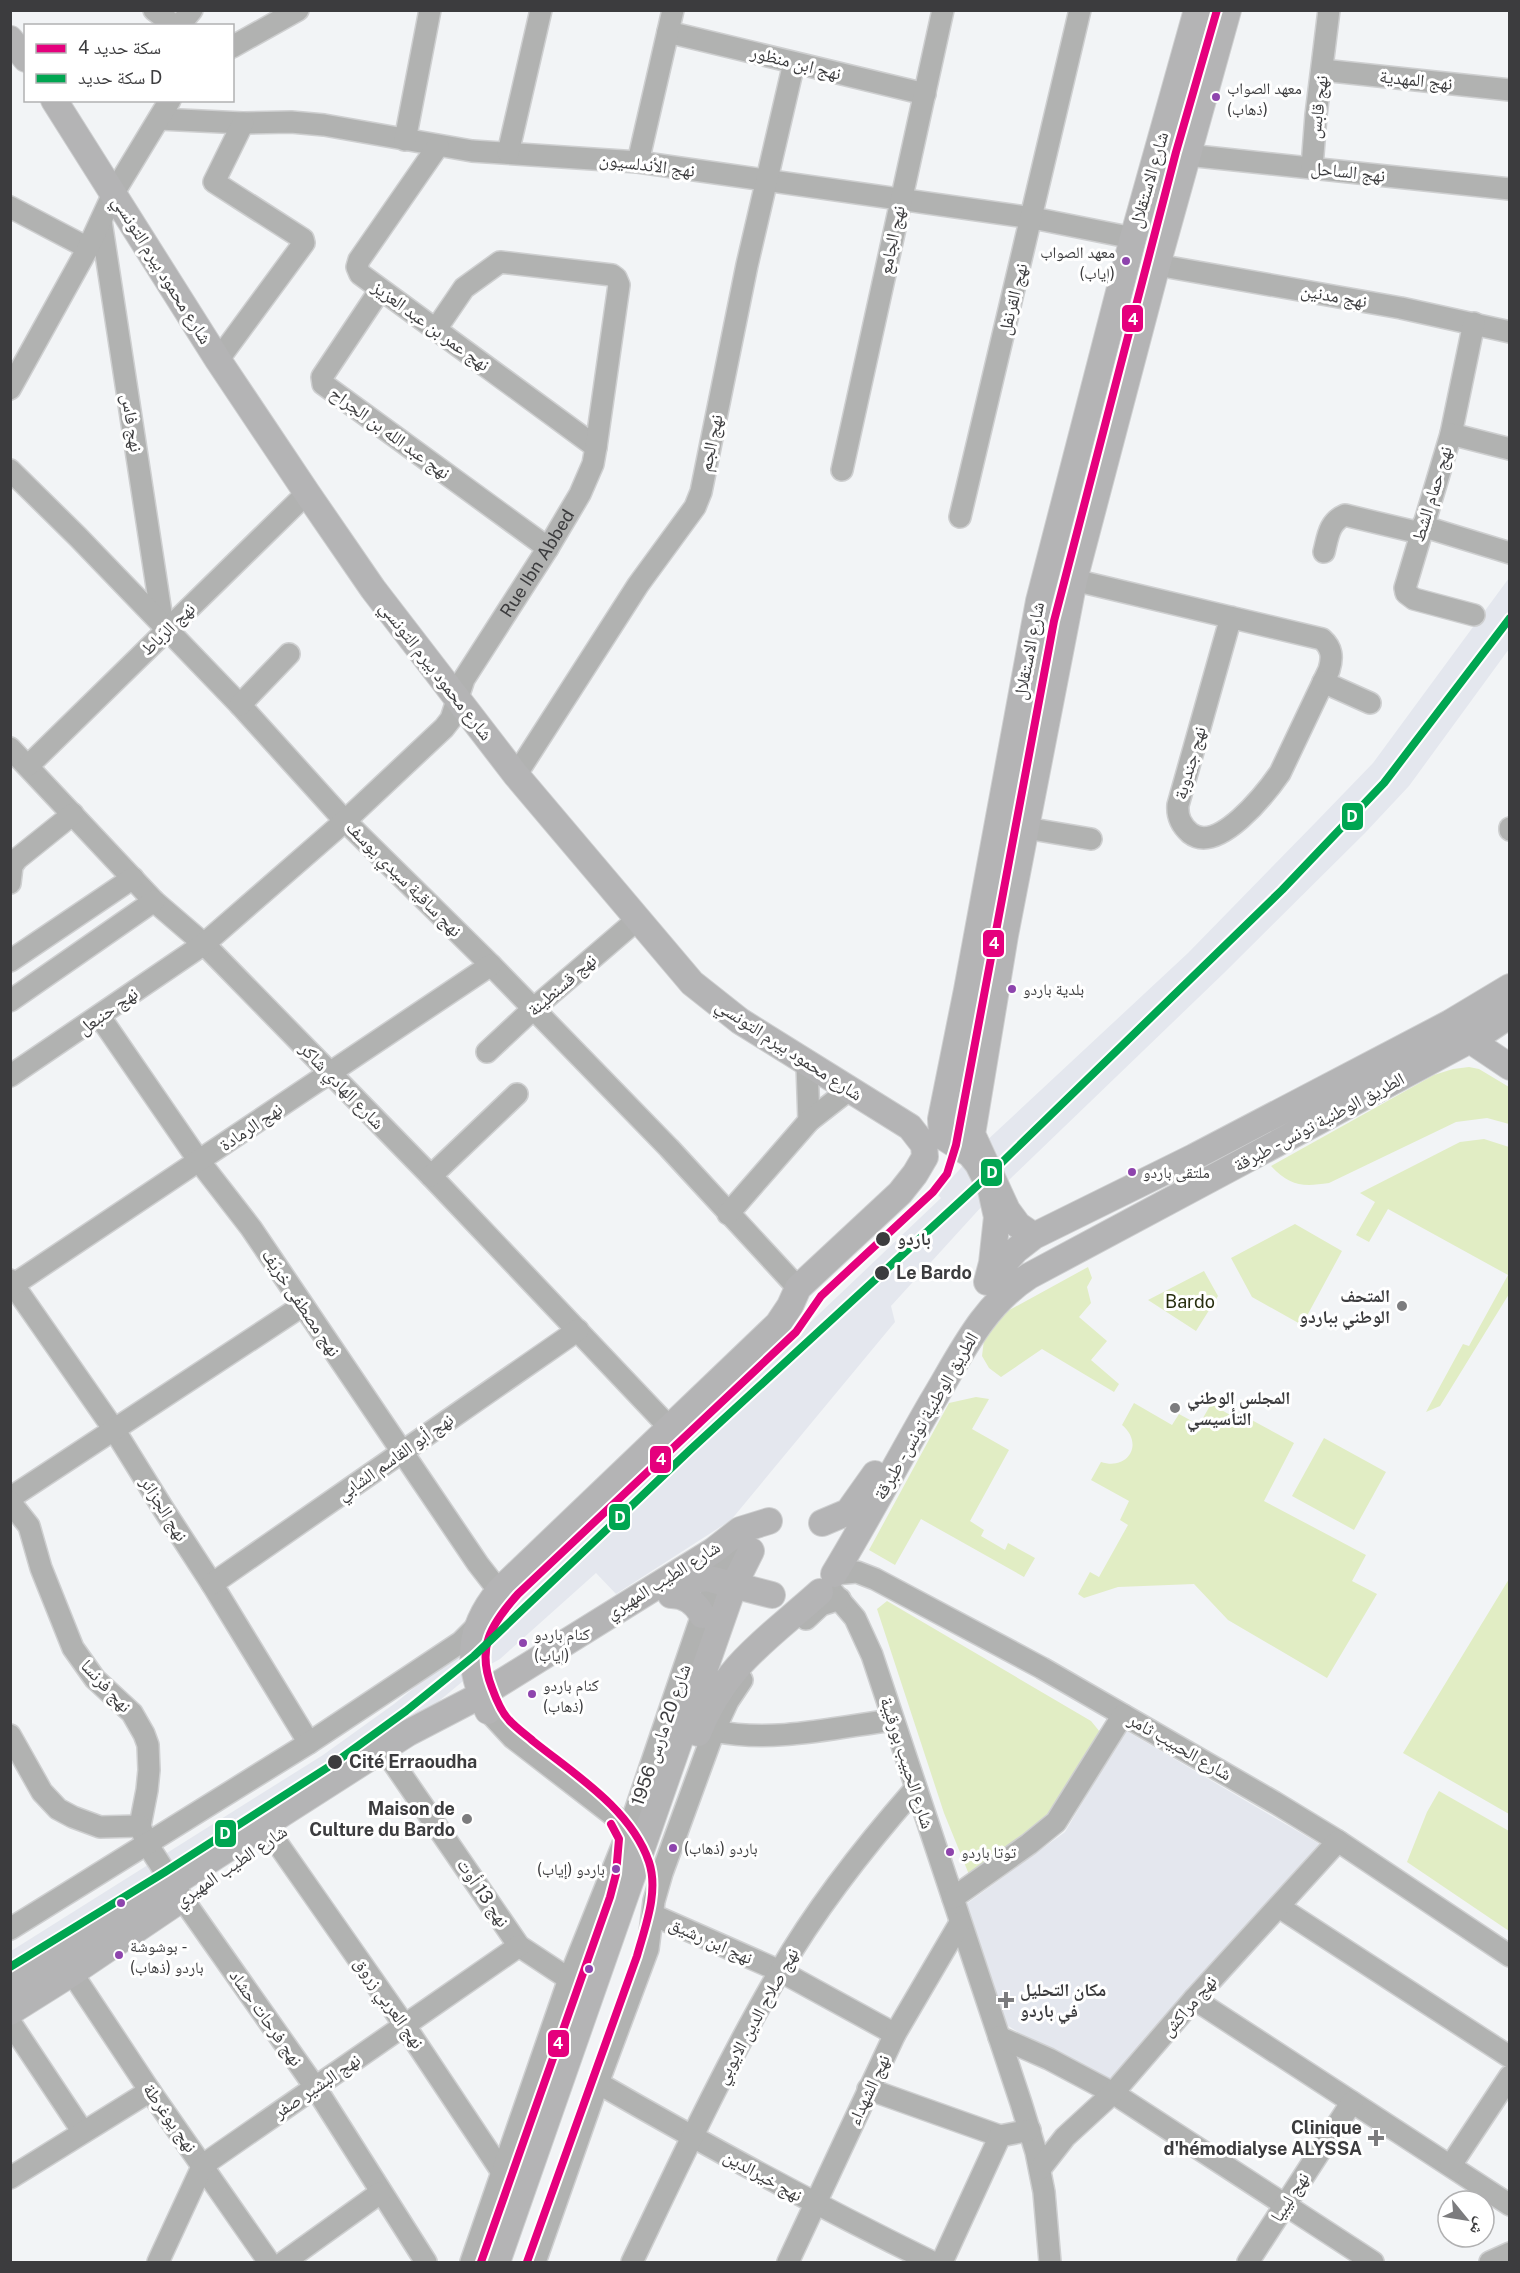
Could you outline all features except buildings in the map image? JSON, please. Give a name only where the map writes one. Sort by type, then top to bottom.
[{"type":"main road","name":"شارع الاستقلال","points":[[987,1282],[995,1242],[997,1217],[993,1197],[978,1164],[965,1150],[942,1136],[941,1119],[1039,601],[1132,238],[1197,10]]},
{"type":"main road","name":"شارع الاستقلال","points":[[1034,1236],[1018,1225],[1007,1210],[972,1134],[1005,935],[1074,580],[1157,265],[1228,10]]},
{"type":"main road","points":[[10,39],[24,56]]},
{"type":"main road","name":"شارع محمود بيرم التونسي","points":[[55,102],[218,360],[373,590],[516,775],[692,982],[715,1003],[807,1064],[910,1127],[924,1145],[926,1157],[904,1188],[798,1288]]},
{"type":"main road","name":"الطريق الوطنية تونس - طبرقة","points":[[830,1588],[945,1378],[985,1315],[1006,1292],[1022,1281],[1316,1124],[1468,1027],[1509,987]]},
{"type":"main road","name":"الطريق الوطنية تونس - طبرقة","points":[[796,1518],[848,1512],[884,1461],[962,1334],[987,1282],[1016,1250],[1034,1236],[1194,1157],[1304,1098],[1468,1027],[1509,1015]]},
{"type":"main road","points":[[1468,1027],[1509,1049]]},
{"type":"main road","points":[[1468,1027],[1509,1067]]},
{"type":"main road","points":[[1304,1098],[1316,1124]]},
{"type":"main road","points":[[1194,1157],[1207,1182]]},
{"type":"main road","points":[[1088,1210],[1102,1238]]},
{"type":"main road","points":[[485,1703],[473,1646],[476,1627],[485,1609],[499,1591],[778,1324],[798,1288]]},
{"type":"main road","points":[[796,1518],[834,1538],[838,1556],[830,1588],[812,1597],[791,1601],[772,1595],[755,1576],[744,1541],[796,1518]]},
{"type":"main road","name":"شارع 20 مارس 1956","points":[[513,2262],[726,1582],[744,1541]]},
{"type":"main road","name":"شارع الطيب المهيري","points":[[10,2012],[72,1973],[177,1891],[408,1733],[485,1703],[713,1551],[744,1541]]},
{"type":"main road","name":"شارع الطيب المهيري","points":[[10,1988],[273,1837],[426,1738],[696,1580],[706,1578],[772,1595]]},
{"type":"main road","name":"شارع 20 مارس 1956","points":[[476,2262],[646,1834],[718,1692],[732,1672],[754,1648],[830,1588]]},
{"type":"main road","points":[[671,1595],[682,1596],[702,1615]]},
{"type":"street","points":[[154,10],[174,24]]},
{"type":"street","points":[[179,24],[192,10]]},
{"type":"street","points":[[234,47],[298,10]]},
{"type":"street","points":[[405,140],[430,10]]},
{"type":"street","points":[[508,153],[541,10]]},
{"type":"street","points":[[638,162],[673,10]]},
{"type":"street","name":"نهج القرنفل","points":[[960,517],[1033,218],[1080,10]]},
{"type":"street","name":"نهج قابس","points":[[1312,167],[1329,10]]},
{"type":"street","name":"نهج الجامع","points":[[842,470],[925,94],[937,12]]},
{"type":"street","name":"نهج ابن منظور","points":[[668,32],[925,94]]},
{"type":"street","name":"نهج الجم","points":[[516,775],[638,585],[695,507],[701,492],[766,181],[794,63]]},
{"type":"street","name":"نهج المهدية","points":[[1322,70],[1509,90]]},
{"type":"street","points":[[13,376],[88,248],[113,194],[165,110]]},
{"type":"street","name":"نهج الأندلسيون","points":[[165,110],[243,123],[291,122],[324,125],[438,146],[638,162],[1033,218],[1132,238]]},
{"type":"street","points":[[218,360],[304,243],[303,239],[215,183],[214,180],[243,123]]},
{"type":"street","name":"نهج عمر بن عبد العزيز","points":[[438,146],[359,260],[357,267],[360,274],[596,447]]},
{"type":"street","name":"نهج الساحل","points":[[1187,155],[1509,189]]},
{"type":"street","points":[[10,207],[88,248]]},
{"type":"street","name":"نهج فاس","points":[[101,221],[165,628]]},
{"type":"street","name":"Rue Ibn Abbed","points":[[204,944],[345,821],[444,728],[451,718],[464,679],[548,548],[589,476],[596,447],[619,285],[616,278],[612,275],[500,262],[465,288],[436,329]]},
{"type":"street","name":"نهج مدنين","points":[[1157,265],[1401,308],[1509,332]]},
{"type":"street","name":"نهج عبد الله بن الجراح","points":[[380,290],[321,377],[323,384],[548,548]]},
{"type":"street","name":"نهج حمام الشط","points":[[1474,323],[1450,434],[1405,585],[1406,593],[1419,601],[1474,615]]},
{"type":"street","points":[[1450,434],[1509,449]]},
{"type":"street","name":"نهج ساقية سيدي يوسف","points":[[10,470],[240,705],[345,821],[491,965],[532,1010],[669,1148],[798,1288]]},
{"type":"street","name":"نهج الرّباط","points":[[29,765],[165,628],[307,493]]},
{"type":"street","points":[[1324,552],[1329,529],[1345,515],[1421,530],[1509,553]]},
{"type":"street","name":"نهج جندوبة","points":[[1074,580],[1231,617],[1322,639],[1328,645],[1332,660],[1288,758],[1271,786],[1228,830],[1210,838],[1194,836],[1180,822],[1178,805],[1231,617]]},
{"type":"street","points":[[240,705],[289,654]]},
{"type":"street","points":[[1323,682],[1370,703]]},
{"type":"street","name":"شارع الهادي شاكر","points":[[10,748],[29,765],[154,901],[204,944],[431,1176],[669,1427]]},
{"type":"street","points":[[11,871],[17,859],[73,814]]},
{"type":"street","points":[[1026,828],[1091,839]]},
{"type":"street","points":[[10,961],[133,878]]},
{"type":"street","points":[[10,1001],[154,901]]},
{"type":"street","name":"نهج قسنطينة","points":[[487,1052],[638,919]]},
{"type":"street","name":"نهج حنبعل","points":[[10,1076],[100,1017],[204,944]]},
{"type":"street","name":"نهج الرمادة","points":[[12,1284],[331,1074],[491,965]]},
{"type":"street","name":"نهج مصطفى خريّف","points":[[100,1017],[199,1161],[251,1228],[478,1564],[499,1591]]},
{"type":"street","points":[[807,1064],[809,1122]]},
{"type":"street","points":[[728,1214],[809,1122],[850,1089]]},
{"type":"street","points":[[431,1176],[517,1094]]},
{"type":"street","name":"نهج الجزائر","points":[[12,1284],[115,1431],[309,1743]]},
{"type":"street","points":[[10,1500],[302,1306]]},
{"type":"street","name":"نهج أبو القاسم الشابي","points":[[212,1584],[578,1330]]},
{"type":"street","name":"نهج فرنسا","points":[[10,1500],[29,1526],[41,1568],[73,1648],[95,1679],[132,1713],[144,1734],[148,1745],[149,1770],[144,1835]]},
{"type":"street","name":"شارع الحبيب ثامر","points":[[830,1588],[857,1572],[875,1579],[984,1636],[1338,1841],[1509,1956]]},
{"type":"street","name":"شارع 20 مارس 1956","points":[[476,2262],[502,2172],[568,1979],[646,1834],[702,1615],[726,1582]]},
{"type":"street","points":[[535,2262],[648,1949],[656,1893],[662,1872],[714,1731],[728,1701],[741,1681],[767,1653],[821,1605],[830,1588]]},
{"type":"street","name":"شارع الحبيب بورقيبة","points":[[830,1588],[852,1613],[872,1655],[1030,2130],[1044,2192],[1050,2262]]},
{"type":"street","points":[[10,1929],[144,1835],[309,1743],[461,1642],[476,1627]]},
{"type":"street","points":[[485,1703],[513,1738],[592,1798],[646,1834]]},
{"type":"street","points":[[953,1898],[1029,1844],[1056,1821],[1123,1715]]},
{"type":"street","points":[[714,1731],[746,1737],[772,1737],[892,1720]]},
{"type":"street","points":[[10,1735],[42,1792],[58,1809],[100,1827],[144,1835]]},
{"type":"street","name":"نهج 13 أوت","points":[[392,1761],[519,1946],[568,1979]]},
{"type":"street","name":"نهج صلاح الدين الايوبي","points":[[632,2262],[692,2137],[780,1971],[844,1875],[915,1789]]},
{"type":"street","name":"نهج فرحات حشاد","points":[[144,1835],[177,1891],[315,2087],[380,2193],[427,2262]]},
{"type":"street","name":"نهج العربي زروق","points":[[273,1837],[405,2026],[502,2172]]},
{"type":"street","name":"نهج مراكش","points":[[1040,2169],[1076,2125],[1113,2093],[1194,1999],[1338,1841]]},
{"type":"street","points":[[1279,1907],[1509,2057]]},
{"type":"street","name":"نهج ابن رشيق","points":[[653,1915],[780,1971],[895,2034]]},
{"type":"street","name":"نهج الشهداء","points":[[788,2262],[895,2034],[960,1923]]},
{"type":"street","name":"نهج البشير صفر","points":[[203,2165],[519,1946]]},
{"type":"street","name":"نهج يوغرطة","points":[[72,1973],[150,2091],[269,2262]]},
{"type":"street","points":[[1194,1999],[1509,2205]]},
{"type":"street","points":[[10,2022],[83,2132]]},
{"type":"street","points":[[999,2037],[1049,2059],[1113,2093],[1373,2262]]},
{"type":"street","points":[[1451,2165],[1509,2076]]},
{"type":"street","name":"نهج خيرالدين","points":[[598,2083],[816,2205],[932,2262]]},
{"type":"street","points":[[868,2089],[1000,2136],[1030,2130]]},
{"type":"street","points":[[10,2178],[150,2091]]},
{"type":"street","name":"نهج ليبيا","points":[[1248,2262],[1352,2102]]},
{"type":"street","points":[[942,2262],[1000,2136]]},
{"type":"street","points":[[158,2262],[203,2165]]},
{"type":"street","points":[[284,2262],[380,2193]]},
{"type":"street","points":[[1490,2262],[1509,2253]]},
{"type":"shaded area","points":[[1509,578],[1509,649],[1409,786],[1224,973],[983,1205],[891,1306],[895,1322],[731,1520],[616,1594],[596,1573],[500,1659],[468,1677],[410,1725],[11,1982],[11,1951],[323,1755],[394,1704],[492,1625],[941,1198],[937,1194],[983,1144],[1188,953],[1316,822],[1373,763]]},
{"type":"shaded area","points":[[1125,1730],[1340,1856],[1123,2096],[1005,2024],[965,1905],[1065,1832]]},
{"type":"green space","points":[[1469,1067],[1479,1069],[1509,1087],[1509,1124],[1487,1118],[1456,1122],[1329,1183],[1304,1185],[1297,1183],[1284,1178],[1271,1166],[1434,1075]]},
{"type":"green space","points":[[1484,1139],[1509,1147],[1509,1294],[1440,1406],[1426,1412],[1463,1344],[1469,1346],[1508,1275],[1388,1209],[1369,1242],[1356,1235],[1375,1202],[1360,1193],[1460,1142]]},
{"type":"green space","points":[[1295,1224],[1342,1251],[1302,1325],[1252,1297],[1231,1258]]},
{"type":"green space","points":[[1088,1267],[1092,1278],[1087,1287],[1091,1303],[1079,1317],[1107,1341],[1091,1360],[1119,1384],[1114,1392],[1042,1349],[1001,1377],[989,1368],[982,1356],[984,1340],[1004,1313]]},
{"type":"green space","name":"Bardo","points":[[1204,1271],[1218,1296],[1196,1331],[1148,1300]]},
{"type":"green space","points":[[976,1397],[989,1399],[972,1429],[1009,1450],[970,1521],[984,1530],[981,1536],[1005,1550],[1008,1543],[1035,1558],[1024,1577],[921,1519],[895,1565],[869,1550],[949,1403]]},
{"type":"green space","points":[[1134,1403],[1172,1425],[1179,1414],[1199,1425],[1211,1404],[1232,1416],[1235,1411],[1294,1443],[1264,1501],[1366,1555],[1352,1581],[1377,1594],[1327,1678],[1228,1620],[1194,1584],[1118,1587],[1084,1598],[1078,1594],[1090,1572],[1099,1577],[1128,1525],[1120,1520],[1129,1501],[1091,1480],[1101,1462],[1119,1463],[1130,1454],[1132,1440],[1129,1432],[1122,1425]]},
{"type":"green space","points":[[1324,1438],[1386,1472],[1354,1530],[1292,1496]]},
{"type":"green space","points":[[1509,1579],[1509,1814],[1403,1753]]},
{"type":"green space","points":[[887,1601],[1091,1721],[1100,1732],[1051,1816],[970,1877],[944,1813],[877,1609]]},
{"type":"green space","points":[[1439,1791],[1509,1831],[1509,1931],[1407,1862],[1427,1812]]},
{"type":"rail line","name":"4","points":[[527,2262],[637,1956],[650,1909],[652,1873],[641,1843],[615,1809],[600,1794],[518,1728],[504,1713],[495,1697],[487,1674],[486,1649],[489,1637],[500,1616],[518,1594],[796,1332],[821,1296],[933,1192],[947,1174],[956,1145],[1054,621],[1176,152],[1217,10]]},
{"type":"rail line","name":"D","points":[[10,1967],[165,1872],[333,1764],[406,1711],[474,1656],[690,1450],[991,1173],[1282,890],[1384,783],[1510,618]]},
{"type":"rail line","name":"4","points":[[481,2262],[610,1897],[616,1874],[619,1839],[611,1824]]},
{"type":"place","name":"معهد الصواب (ذهاب)","points":[[1216,97]]},
{"type":"place","name":"معهد الصواب (إياب)","points":[[1126,261]]},
{"type":"place","name":"بلدية باردو","points":[[1012,989]]},
{"type":"place","name":"ملتقى باردو","points":[[1132,1172]]},
{"type":"place","name":"باردو","points":[[883,1239]]},
{"type":"place","name":"Le Bardo","points":[[882,1273]]},
{"type":"place","name":"المتحف الوطني بباردو","points":[[1402,1306]]},
{"type":"place","name":"المجلس الوطني التأسيسي","points":[[1175,1408]]},
{"type":"place","name":"كنام باردو (إياب)","points":[[523,1643]]},
{"type":"place","name":"كنام باردو (ذهاب)","points":[[532,1694]]},
{"type":"place","name":"Cité Erraoudha","points":[[335,1762]]},
{"type":"place","name":"Maison de Culture du Bardo","points":[[467,1819]]},
{"type":"place","name":"باردو (ذهاب)","points":[[673,1848]]},
{"type":"place","name":"توتا باردو","points":[[950,1852]]},
{"type":"place","name":"باردو (إياب)","points":[[616,1869]]},
{"type":"place","name":"بوشوشة - باردو (ذهاب)","points":[[119,1955]]},
{"type":"place","name":"مكان التحليل في باردو","points":[[1006,2000]]},
{"type":"place","name":"Clinique d'hémodialyse ALYSSA","points":[[1376,2138]]}]
